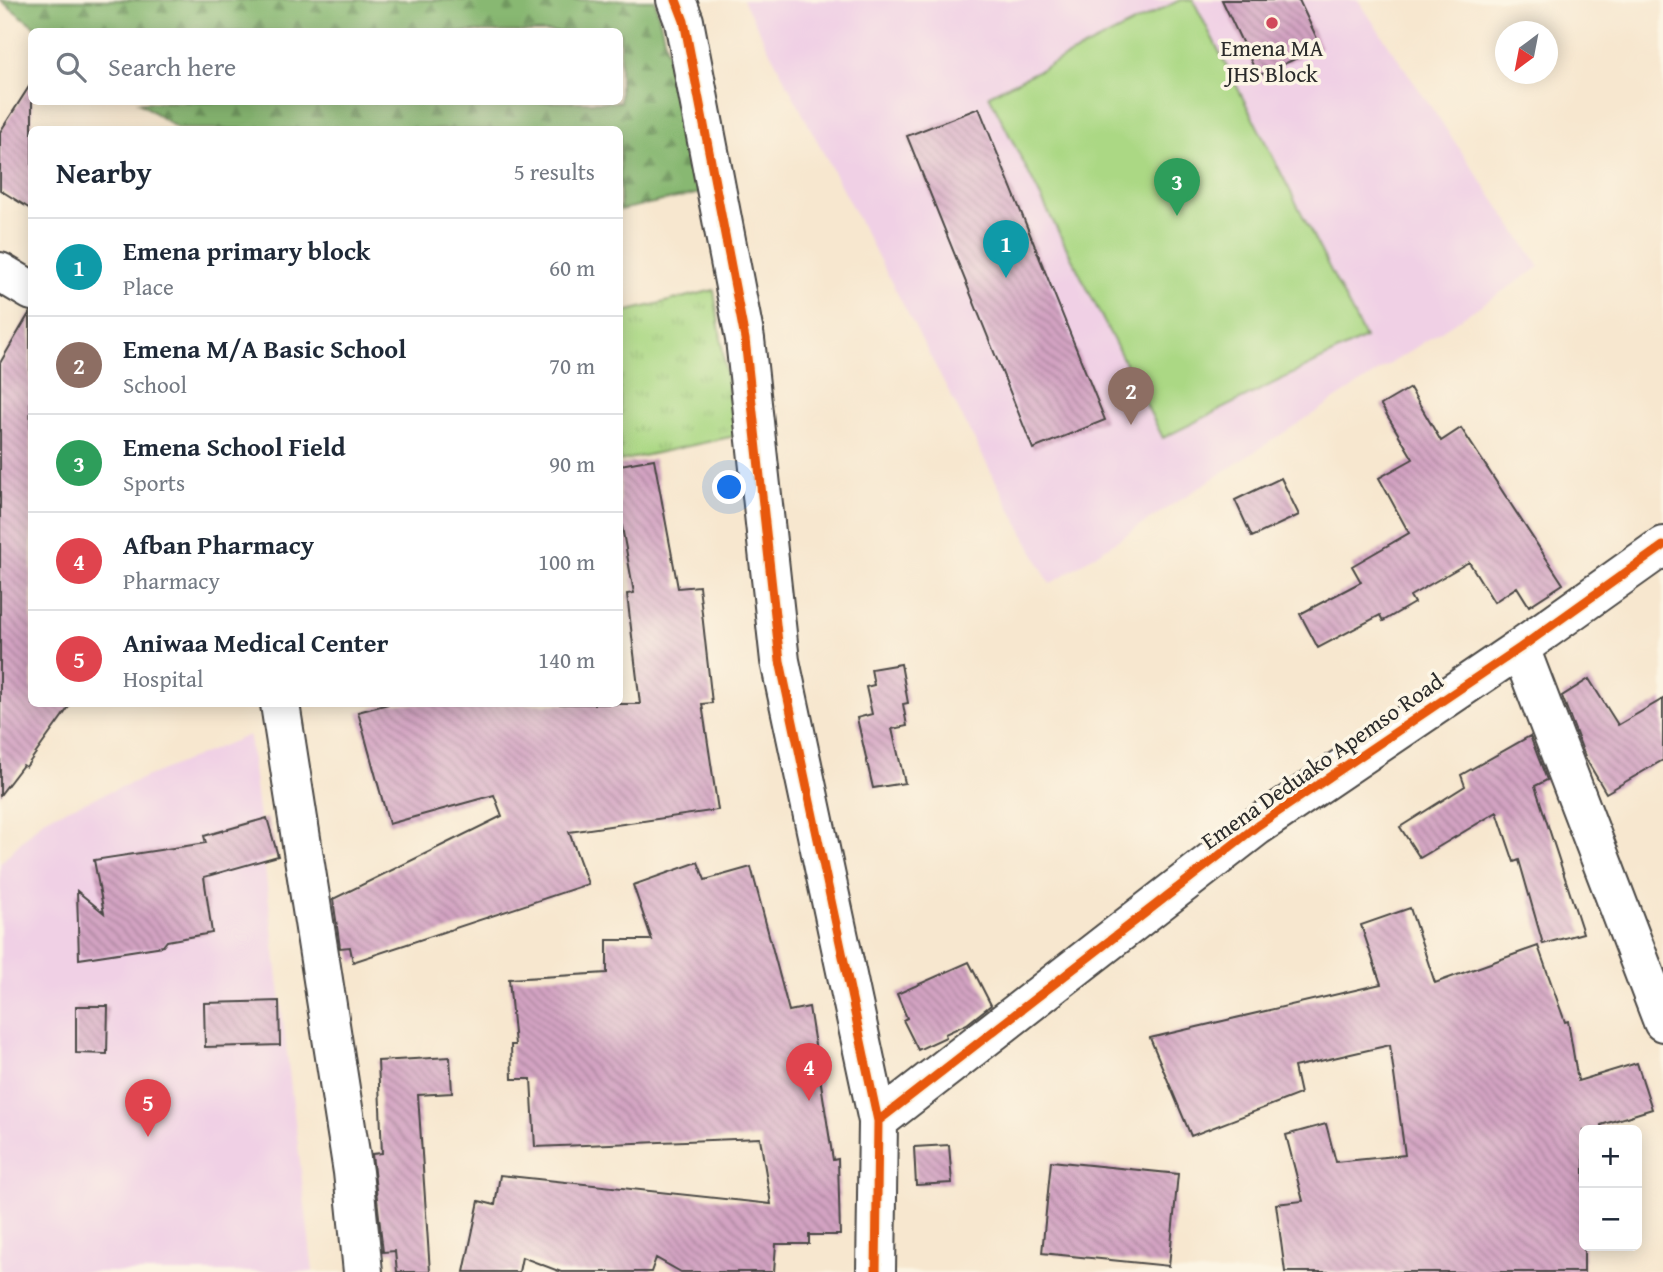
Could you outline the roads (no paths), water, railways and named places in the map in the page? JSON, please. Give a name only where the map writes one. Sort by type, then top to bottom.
[{"type":"street","points":[[676,0],[684,21],[745,339],[780,661],[878,1121],[876,1272]]},
{"type":"street","points":[[0,272],[28,288]]},
{"type":"street","name":"Emena Deduako Apemso Road","points":[[878,1121],[1257,826],[1520,648],[1663,545]]},
{"type":"street","points":[[1520,648],[1654,973],[1663,1022]]},
{"type":"street","points":[[280,707],[353,1172],[363,1272]]},
{"type":"place","name":"Emena MA JHS Block","points":[[1272,23]]},
{"type":"place","name":"Emena School Field","points":[[1177,216]]},
{"type":"place","name":"Emena primary block","points":[[1006,278]]},
{"type":"place","name":"Emena M/A Basic School","points":[[1131,425]]},
{"type":"place","name":"Afban Pharmacy","points":[[809,1101]]},
{"type":"place","name":"Aniwaa Medical Center","points":[[148,1137]]}]
